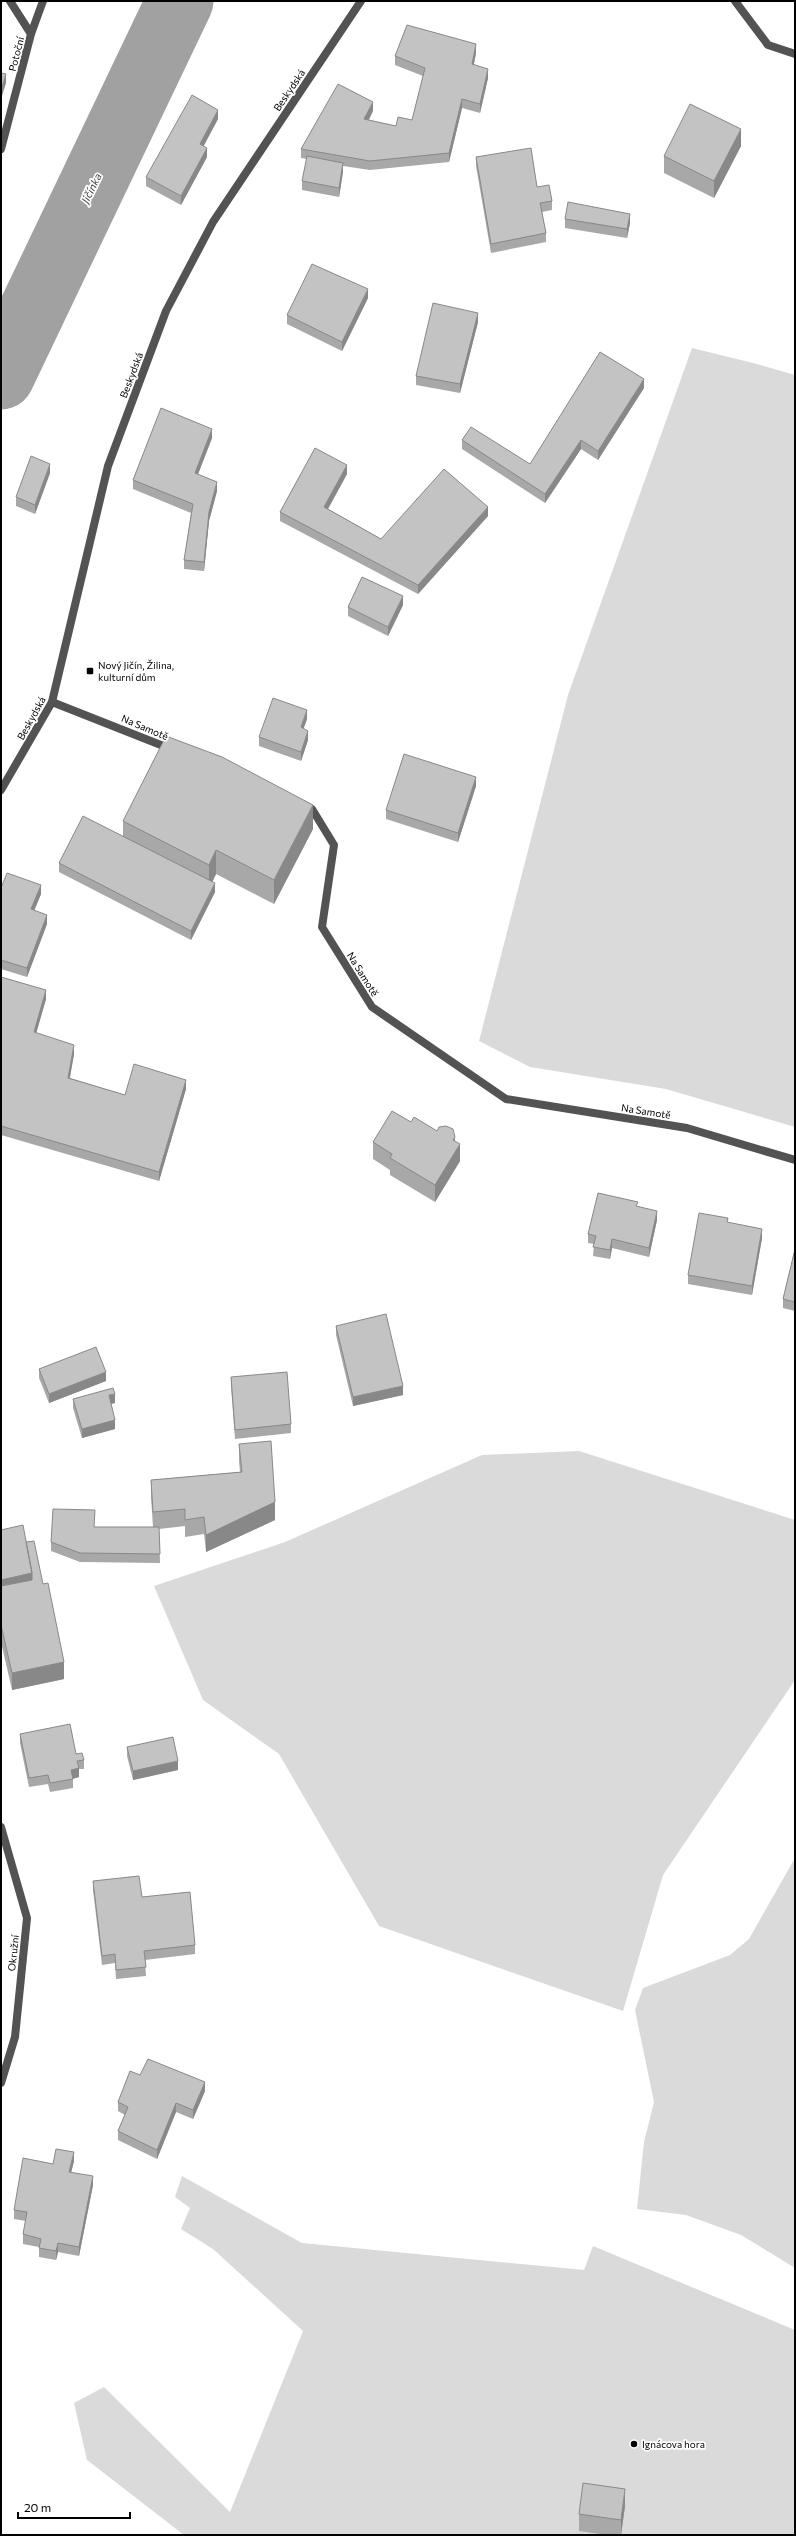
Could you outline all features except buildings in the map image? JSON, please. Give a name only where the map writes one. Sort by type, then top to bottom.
[{"type":"street","name":"Potoční","points":[[10,1],[31,34]]},
{"type":"street","name":"Potoční","points":[[1,149],[31,34],[43,1]]},
{"type":"street","name":"Beskydská","points":[[1,790],[52,702],[108,466],[166,311],[214,222],[361,1]]},
{"type":"street","points":[[735,1],[768,45],[795,54]]},
{"type":"street","name":"Na Samotě","points":[[52,702],[182,754]]},
{"type":"street","name":"Na Samotě","points":[[298,803],[312,809],[334,844],[322,927],[372,1007],[506,1099],[687,1128],[795,1160]]},
{"type":"street","name":"Okružní","points":[[1,1827],[27,1918],[15,2037],[1,2083]]},
{"type":"shaded area","points":[[692,348],[795,375],[795,1127],[666,1089],[530,1067],[479,1041],[568,695]]},
{"type":"shaded area","points":[[579,1451],[795,1520],[795,1680],[663,1875],[623,2011],[379,1926],[279,1754],[203,1700],[154,1586],[285,1542],[482,1455]]},
{"type":"shaded area","points":[[795,1858],[795,2268],[741,2235],[686,2215],[637,2209],[644,2142],[654,2102],[635,2010],[643,1988],[730,1955],[749,1939]]},
{"type":"shaded area","points":[[182,2176],[302,2243],[584,2270],[593,2246],[795,2330],[795,2535],[184,2535],[87,2460],[74,2403],[104,2387],[230,2512],[303,2331],[213,2249],[181,2229],[190,2208],[175,2197]]},
{"type":"waterway","name":"Jičínka","points":[[1,376],[180,1]]},
{"type":"place","name":"Nový Jičín, Žilina, kulturní dům","points":[[90,671]]},
{"type":"place","name":"Ignácova hora","points":[[634,2444]]}]
